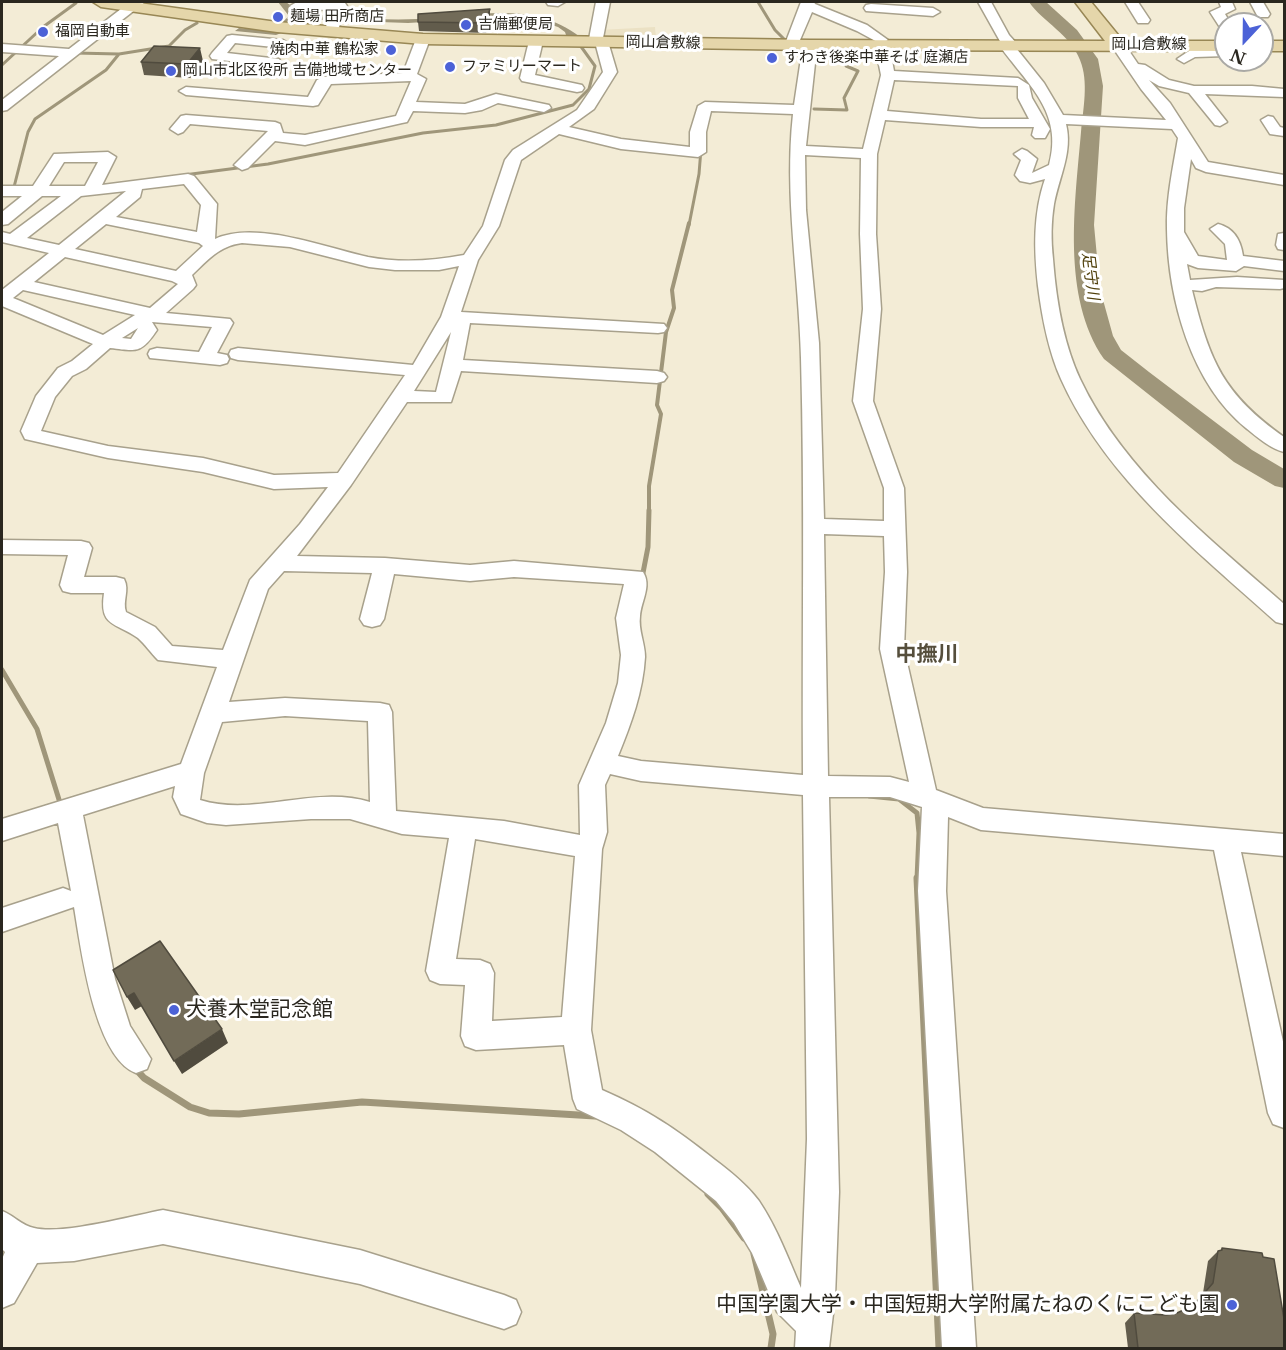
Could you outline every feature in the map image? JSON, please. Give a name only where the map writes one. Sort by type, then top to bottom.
[{"type":"main road","name":"岡山倉敷線","points":[[101,2],[135,4],[285,32],[335,24],[423,39],[1214,46]]},
{"type":"main road","points":[[1083,2],[1114,45]]},
{"type":"street","points":[[553,2],[558,2]]},
{"type":"street","points":[[103,219],[209,242],[242,238],[290,242],[369,262],[395,265],[440,265],[470,259],[477,253],[496,212],[513,160],[518,153],[589,106],[610,72],[593,42],[596,39],[603,2]]},
{"type":"street","points":[[972,2],[1010,44],[1025,98],[1053,119]]},
{"type":"street","points":[[985,2],[1030,75],[1053,119],[1061,145],[1044,218],[1046,270],[1059,347],[1079,396],[1095,423],[1140,479],[1212,551],[1284,616]]},
{"type":"street","points":[[1132,2],[1143,20]]},
{"type":"street","points":[[1217,12],[1228,9],[1226,2]]},
{"type":"street","points":[[2,107],[135,4]]},
{"type":"street","points":[[814,1337],[820,1266],[822,1165],[815,786],[814,525],[811,336],[798,192],[797,150],[801,110],[801,44],[808,4],[862,28],[882,45],[888,75],[869,154],[868,234],[872,309],[863,401],[894,488],[896,572],[892,649],[930,799],[932,891],[959,1348]]},
{"type":"street","points":[[862,28],[870,24],[871,5],[933,12]]},
{"type":"street","points":[[297,6],[340,6],[335,24]]},
{"type":"street","points":[[255,97],[271,70],[285,32],[232,39],[217,56],[271,70]]},
{"type":"street","points":[[409,77],[423,39]]},
{"type":"street","points":[[536,41],[527,78],[577,88]]},
{"type":"street","points":[[1114,45],[1179,130],[1202,165],[1212,169],[1284,180]]},
{"type":"street","points":[[2,48],[72,52]]},
{"type":"street","points":[[1184,59],[1192,52],[1214,52]]},
{"type":"street","points":[[1130,64],[1164,83],[1194,90],[1252,90],[1284,93]]},
{"type":"street","points":[[888,75],[1021,85]]},
{"type":"street","points":[[208,93],[223,76]]},
{"type":"street","points":[[186,91],[313,102],[322,83],[328,80],[409,77],[419,79],[402,119],[305,140],[272,136]]},
{"type":"street","points":[[1194,90],[1220,122]]},
{"type":"street","points":[[407,106],[466,108],[486,106],[496,98],[544,108]]},
{"type":"street","points":[[557,129],[621,144],[698,152],[698,132],[705,106],[801,110]]},
{"type":"street","points":[[878,115],[981,123],[1053,119],[1179,130]]},
{"type":"street","points":[[178,129],[186,119],[276,127],[278,131],[242,165]]},
{"type":"street","points":[[317,137],[336,119]]},
{"type":"street","points":[[1022,137],[1037,137],[1053,119]]},
{"type":"street","points":[[1268,120],[1275,131],[1284,132]]},
{"type":"street","points":[[1179,130],[1175,229],[1182,284],[1197,334],[1218,385],[1235,407],[1284,446]]},
{"type":"street","points":[[797,150],[869,154]]},
{"type":"street","points":[[1022,154],[1029,159],[1023,175],[1026,178],[1035,178],[1055,168]]},
{"type":"street","points":[[2,220],[39,190],[59,158],[108,157],[88,189],[7,239]]},
{"type":"street","points":[[2,191],[135,187],[188,179],[209,204],[209,242],[179,278]]},
{"type":"street","points":[[105,342],[2,299],[134,194],[135,187]]},
{"type":"street","points":[[1175,229],[1191,259],[1198,263],[1233,268],[1236,266],[1233,242],[1218,229]]},
{"type":"street","points":[[1284,238],[1284,245]]},
{"type":"street","points":[[7,239],[186,279],[187,285],[149,317],[105,342],[79,365],[61,377],[46,396],[31,430],[32,435],[108,452],[203,465],[274,482],[344,480]]},
{"type":"street","points":[[470,259],[455,317],[344,480],[308,529],[258,586],[191,773],[186,797],[190,807],[200,812],[247,814],[319,807],[351,808],[402,823],[464,827],[554,840],[589,849]]},
{"type":"street","points":[[1236,260],[1284,266]]},
{"type":"street","points":[[1182,284],[1202,286],[1215,282],[1280,284]]},
{"type":"street","points":[[20,284],[149,317],[224,323],[221,357]]},
{"type":"street","points":[[455,317],[658,328]]},
{"type":"street","points":[[402,396],[444,398],[460,337],[455,317]]},
{"type":"street","points":[[158,354],[419,371]]},
{"type":"street","points":[[451,365],[657,377]]},
{"type":"street","points":[[814,525],[895,529]]},
{"type":"street","points":[[2,547],[81,548],[71,585],[116,585],[113,608],[117,617],[147,633],[166,654],[231,659]]},
{"type":"street","points":[[276,563],[385,566],[470,573],[514,569],[635,577],[636,583],[627,619],[633,652],[632,669],[608,764],[592,785],[594,832],[589,849],[576,1030],[588,1099],[632,1119],[666,1141],[728,1190],[746,1211],[764,1241],[789,1300],[814,1337]]},
{"type":"street","points":[[372,619],[385,566]]},
{"type":"street","points":[[212,714],[285,707],[380,712],[383,817]]},
{"type":"street","points":[[608,764],[641,771],[815,786],[890,787],[930,799],[981,819],[1284,845]]},
{"type":"street","points":[[2,830],[171,776],[191,773]]},
{"type":"street","points":[[65,810],[101,979],[117,1032],[136,1059]]},
{"type":"street","points":[[464,827],[440,971],[480,973],[476,1036],[576,1030]]},
{"type":"street","points":[[1225,840],[1284,1113]]},
{"type":"street","points":[[2,920],[63,900]]},
{"type":"street","points":[[2,1291],[15,1236],[74,1244],[163,1227],[360,1267],[504,1312]]},
{"type":"shaded area","points":[[278,2],[286,2],[309,14],[367,19],[523,14],[562,25],[580,37],[567,38],[565,32],[558,27],[524,16],[408,23],[297,19],[284,32],[276,35],[235,31],[239,28],[273,31],[289,16]]},
{"type":"shaded area","points":[[655,27],[656,38],[599,38],[600,30]]},
{"type":"building","points":[[490,9],[485,23],[418,22],[418,14]]},
{"type":"building","points":[[154,46],[200,48],[187,64],[141,62]]},
{"type":"building","name":"犬養木堂記念館","points":[[160,941],[222,1029],[174,1061],[134,993],[127,997],[113,970]]},
{"type":"building","name":"中国学園大学・中国短期大学附属たねのくにこども園","points":[[1222,1248],[1262,1253],[1263,1257],[1274,1259],[1284,1319],[1284,1348],[1138,1348],[1134,1313],[1166,1315],[1177,1313],[1194,1305],[1213,1283],[1218,1251]]},
{"type":"waterway","points":[[758,2],[775,30],[784,39]]},
{"type":"waterway","name":"足守川","points":[[1037,2],[1071,34],[1089,59],[1094,86],[1084,225],[1089,289],[1101,336],[1112,354],[1141,377],[1243,456],[1284,480]]},
{"type":"waterway","points":[[2,65],[43,27],[76,3]]},
{"type":"waterway","points":[[119,54],[169,46],[185,30],[197,23]]},
{"type":"waterway","points":[[184,175],[268,164],[423,133],[496,125],[573,105],[589,89],[595,66],[577,41]]},
{"type":"waterway","points":[[75,53],[119,54]]},
{"type":"waterway","points":[[814,109],[847,110],[844,98],[858,71],[846,66],[843,54],[836,53]]},
{"type":"waterway","points":[[14,187],[28,132],[35,119],[106,70],[119,54]]},
{"type":"waterway","points":[[689,225],[699,174],[701,149]]},
{"type":"waterway","points":[[649,510],[649,486],[661,414],[657,405],[666,332],[674,308],[672,290],[689,223]]},
{"type":"waterway","points":[[642,578],[648,547],[649,510]]},
{"type":"waterway","points":[[2,670],[37,729],[61,806]]},
{"type":"waterway","points":[[869,796],[899,799],[917,813],[919,833],[917,878]]},
{"type":"waterway","points":[[917,878],[939,1348]]},
{"type":"waterway","points":[[134,1067],[144,1078],[190,1107],[209,1113],[239,1114],[362,1102],[595,1116]]},
{"type":"waterway","points":[[708,1194],[722,1208],[744,1238]]},
{"type":"waterway","points":[[754,1254],[773,1334],[771,1348]]},
{"type":"place","name":"麺場 田所商店","points":[[278,17]]},
{"type":"place","name":"吉備郵便局","points":[[466,25]]},
{"type":"place","name":"福岡自動車","points":[[43,32]]},
{"type":"place","name":"焼肉中華 鶴松家","points":[[391,50]]},
{"type":"place","name":"すわき後楽中華そば 庭瀬店","points":[[772,58]]},
{"type":"place","name":"ファミリーマート","points":[[450,67]]},
{"type":"place","name":"岡山市北区役所 吉備地域センター","points":[[171,71]]},
{"type":"place","name":"犬養木堂記念館","points":[[174,1010]]},
{"type":"place","name":"中国学園大学・中国短期大学附属たねのくにこども園","points":[[1232,1305]]},
{"type":"district","name":"中撫川","points":[[927,655]]}]
